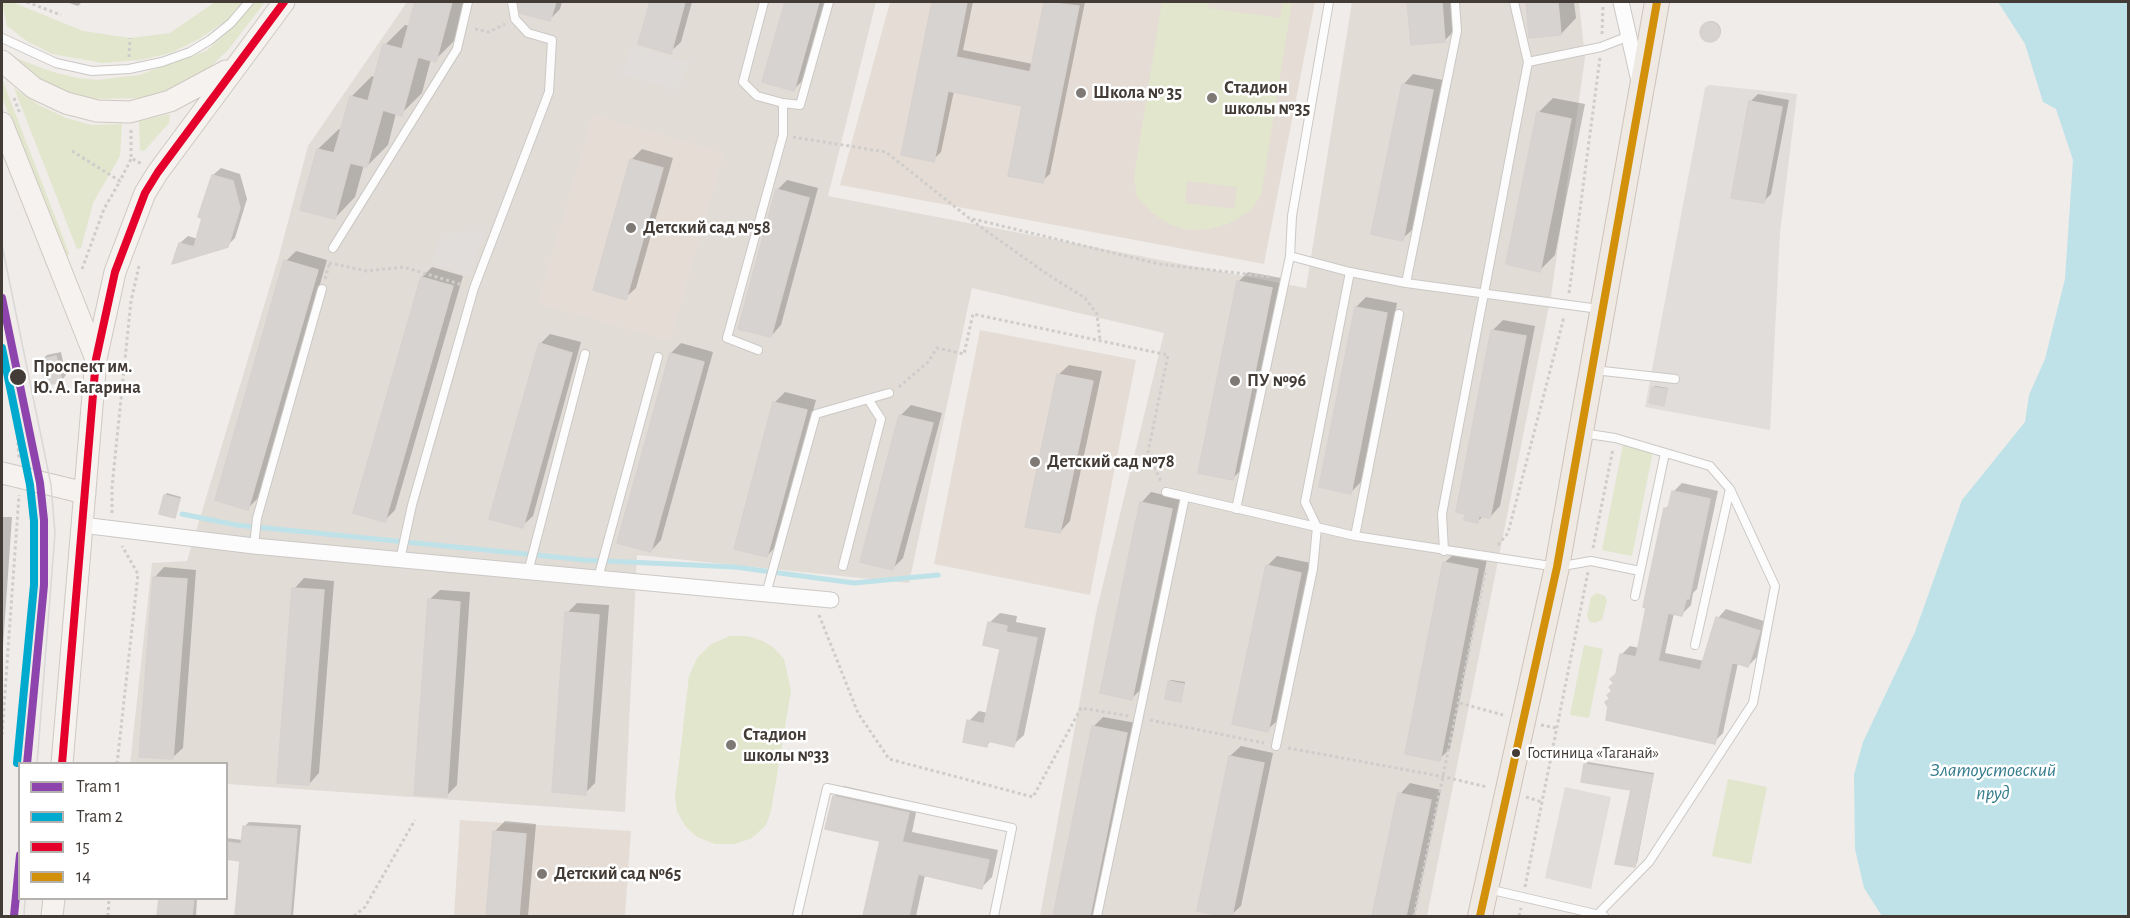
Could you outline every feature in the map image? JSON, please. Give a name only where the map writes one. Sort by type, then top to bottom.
[{"type":"main road","points":[[63,762],[96,359],[115,272],[142,202],[158,172],[284,2]]},
{"type":"main road","points":[[1480,916],[1557,567],[1657,2]]},
{"type":"main road","points":[[2,60],[34,88],[66,103],[97,111],[130,112],[170,101],[204,85],[236,64]]},
{"type":"main road","points":[[2,123],[96,359]]},
{"type":"main road","points":[[11,475],[85,493]]},
{"type":"main road","points":[[52,916],[54,900]]},
{"type":"street","points":[[1621,2],[1642,93]]},
{"type":"street","points":[[82,525],[254,546],[831,600]]},
{"type":"lane","points":[[2,38],[56,63],[92,71],[129,69],[162,62],[190,52],[231,23],[249,2]]},
{"type":"lane","points":[[333,248],[457,49],[468,2]]},
{"type":"lane","points":[[399,560],[412,505],[474,288],[549,93],[552,40],[528,33],[514,19],[512,2]]},
{"type":"lane","points":[[764,2],[743,82],[757,96],[800,105],[830,2]]},
{"type":"lane","points":[[1236,509],[1290,256],[1292,216],[1329,2]]},
{"type":"lane","points":[[1406,283],[1457,31],[1455,2]]},
{"type":"lane","points":[[1444,551],[1442,514],[1528,62],[1514,2]]},
{"type":"lane","points":[[1528,62],[1601,47],[1629,36]]},
{"type":"lane","points":[[758,350],[727,338],[783,135],[783,103]]},
{"type":"lane","points":[[1290,256],[1350,272],[1406,283],[1604,309]]},
{"type":"lane","points":[[1275,746],[1313,569],[1317,527],[1305,502],[1350,272]]},
{"type":"lane","points":[[254,546],[257,518],[322,289]]},
{"type":"lane","points":[[1355,536],[1399,314]]},
{"type":"lane","points":[[528,572],[585,354]]},
{"type":"lane","points":[[597,579],[658,357]]},
{"type":"lane","points":[[1593,369],[1675,379]]},
{"type":"lane","points":[[765,595],[816,414],[889,393]]},
{"type":"lane","points":[[843,566],[881,419],[868,399]]},
{"type":"lane","points":[[1487,888],[1524,896],[1583,914],[1601,915],[1649,862],[1753,703],[1774,586],[1730,489],[1710,466],[1615,438],[1581,432]]},
{"type":"lane","points":[[1635,596],[1665,453]]},
{"type":"lane","points":[[1695,645],[1730,489]]},
{"type":"lane","points":[[1166,492],[1355,536],[1444,551],[1488,555],[1557,567],[1591,561],[1640,571]]},
{"type":"lane","points":[[1097,916],[1185,497]]},
{"type":"lane","points":[[797,916],[826,788],[1011,828],[994,916]]},
{"type":"path","points":[[27,2],[61,15]]},
{"type":"path","points":[[1414,916],[1445,777],[1488,555],[1508,533],[1567,305],[1601,47],[1604,2]]},
{"type":"path","points":[[462,26],[489,32],[514,19]]},
{"type":"path","points":[[82,269],[104,209],[131,158],[130,112]]},
{"type":"path","points":[[783,135],[886,152],[969,218],[1047,274],[1085,297],[1097,314],[1100,340]]},
{"type":"path","points":[[72,151],[120,181]]},
{"type":"path","points":[[131,158],[158,172]]},
{"type":"path","points":[[969,218],[1159,264],[1284,279]]},
{"type":"path","points":[[322,289],[333,248]]},
{"type":"path","points":[[117,762],[138,574],[111,529],[112,487],[131,301],[141,257]]},
{"type":"path","points":[[329,263],[367,271],[404,267],[474,288]]},
{"type":"path","points":[[889,393],[905,383],[928,362],[937,348],[964,354],[973,314],[1168,355],[1148,452],[1166,492]]},
{"type":"path","points":[[2,348],[16,416],[11,475],[2,735]]},
{"type":"path","points":[[1519,916],[1615,438]]},
{"type":"path","points":[[814,599],[858,713],[889,759],[1033,797],[1081,708],[1445,777]]},
{"type":"path","points":[[354,916],[365,907],[415,820]]},
{"type":"path","points":[[108,916],[109,900]]},
{"type":"shaded area","points":[[407,2],[876,2],[828,196],[1306,288],[1352,2],[1579,2],[1585,58],[1551,296],[1427,916],[1040,916],[1096,613],[1164,333],[972,288],[909,583],[637,555],[625,812],[228,784],[228,762],[130,762],[152,563],[187,561],[279,256],[308,146]]},
{"type":"shaded area","name":"Школа № 35","points":[[890,2],[1315,2],[1264,264],[840,185]]},
{"type":"shaded area","points":[[632,46],[690,62],[676,91],[622,74]]},
{"type":"shaded area","points":[[1709,85],[1797,94],[1780,233],[1770,430],[1645,407],[1705,88]]},
{"type":"shaded area","name":"Детский сад №58","points":[[593,115],[724,153],[670,341],[538,303]]},
{"type":"shaded area","points":[[486,230],[469,276],[432,264],[441,234]]},
{"type":"shaded area","name":"Детский сад №78","points":[[980,330],[1136,360],[1090,595],[934,564]]},
{"type":"shaded area","points":[[1565,787],[1611,797],[1591,889],[1545,878]]},
{"type":"shaded area","name":"Детский сад №65","points":[[460,820],[631,831],[625,916],[454,916]]},
{"type":"green space","points":[[2,2],[12,2],[83,31],[130,38],[170,33],[215,2],[243,2],[227,20],[199,39],[171,53],[140,60],[103,63],[52,54],[27,41],[7,26]]},
{"type":"green space","points":[[254,2],[265,2],[228,50],[207,70],[187,84],[142,98],[93,99],[67,93],[42,82],[10,56],[53,72],[78,78],[97,80],[139,75],[206,51],[229,31]]},
{"type":"green space","name":"Стадион школы №35","points":[[1162,2],[1209,2],[1208,8],[1280,18],[1283,2],[1292,2],[1261,195],[1251,210],[1230,223],[1210,229],[1189,230],[1169,224],[1152,213],[1137,197],[1134,177]],"holes":[[[1187,181],[1237,187],[1234,209],[1185,203]]]},
{"type":"green space","points":[[2,79],[69,253],[68,256],[64,256],[2,97]]},
{"type":"green space","points":[[14,88],[39,105],[66,118],[91,125],[122,124],[120,156],[93,203],[81,248],[77,249]]},
{"type":"green space","points":[[170,114],[169,123],[144,151],[140,150],[139,121]]},
{"type":"green space","points":[[1623,445],[1653,451],[1632,556],[1602,550]]},
{"type":"green space","points":[[1597,593],[1605,596],[1607,601],[1602,620],[1595,623],[1590,622],[1587,616],[1591,597]]},
{"type":"green space","name":"Стадион школы №33","points":[[730,636],[747,636],[763,641],[774,648],[784,659],[791,691],[771,811],[766,825],[752,838],[735,844],[715,844],[697,837],[685,826],[677,811],[675,798],[689,676],[697,658],[711,644]]},
{"type":"green space","points":[[1584,645],[1603,649],[1589,718],[1570,715]]},
{"type":"green space","points":[[1728,779],[1767,787],[1751,864],[1712,856]]},
{"type":"water","name":"Златоустовский пруд","points":[[1998,2],[2128,2],[2128,916],[1882,916],[1864,888],[1855,849],[1854,775],[1863,742],[1915,632],[1962,500],[2025,422],[2029,395],[2045,359],[2065,279],[2073,160],[2056,109],[2043,102],[2025,44]]},
{"type":"building","points":[[415,2],[452,2],[436,62],[418,57],[402,116],[383,110],[367,167],[350,163],[335,219],[300,210],[317,149],[334,153],[350,96],[368,101],[383,44],[402,49]]},
{"type":"building","points":[[518,2],[556,2],[550,21],[520,13]]},
{"type":"building","points":[[650,2],[685,2],[671,54],[638,44]]},
{"type":"building","points":[[785,2],[819,2],[794,91],[762,82]]},
{"type":"building","points":[[932,2],[967,2],[956,57],[1030,72],[1044,2],[1079,6],[1043,183],[1008,176],[1022,106],[948,91],[934,162],[901,155]]},
{"type":"building","points":[[1407,2],[1442,2],[1445,42],[1411,45]]},
{"type":"building","points":[[1526,2],[1558,2],[1561,35],[1529,38]]},
{"type":"building","points":[[1710,22],[1717,25],[1720,32],[1717,39],[1710,42],[1703,39],[1700,32],[1703,25]]},
{"type":"building","points":[[1402,84],[1433,90],[1403,241],[1371,234]]},
{"type":"building","points":[[1749,101],[1782,107],[1764,203],[1731,198]]},
{"type":"building","points":[[1537,112],[1571,119],[1540,272],[1506,264]]},
{"type":"building","points":[[630,159],[663,168],[626,300],[593,290]]},
{"type":"building","points":[[212,175],[233,181],[240,208],[228,247],[172,264],[179,243],[194,247],[202,218],[198,217]]},
{"type":"building","points":[[776,189],[809,198],[771,337],[738,329]]},
{"type":"building","points":[[284,260],[318,270],[248,510],[215,500]]},
{"type":"building","points":[[421,277],[453,286],[385,522],[353,513]]},
{"type":"building","name":"ПУ №96","points":[[1237,281],[1272,288],[1233,480],[1198,473]]},
{"type":"building","points":[[1355,307],[1387,313],[1351,494],[1319,487]]},
{"type":"building","points":[[1491,330],[1526,336],[1490,518],[1479,516],[1478,523],[1464,520],[1465,514],[1456,512]]},
{"type":"building","points":[[539,343],[572,353],[523,528],[489,519]]},
{"type":"building","points":[[670,353],[704,362],[651,552],[617,543]]},
{"type":"building","points":[[56,356],[62,382],[46,385],[40,360]]},
{"type":"building","name":"Детский сад №78","points":[[1057,374],[1093,381],[1060,533],[1025,527]]},
{"type":"building","points":[[1652,387],[1667,389],[1664,406],[1649,403]]},
{"type":"building","points":[[773,402],[807,410],[767,557],[734,549]]},
{"type":"building","points":[[899,415],[933,423],[893,570],[860,562]]},
{"type":"building","points":[[1672,491],[1710,499],[1689,599],[1686,599],[1682,616],[1668,613],[1658,661],[1700,670],[1716,617],[1760,631],[1748,667],[1732,662],[1715,744],[1606,720],[1608,707],[1605,702],[1610,699],[1607,695],[1612,691],[1609,687],[1614,683],[1610,679],[1616,674],[1620,654],[1636,657],[1646,608],[1643,607],[1664,508],[1668,509]]},
{"type":"building","points":[[164,495],[180,499],[175,518],[159,514]]},
{"type":"building","points":[[1140,502],[1172,509],[1132,700],[1100,693]]},
{"type":"building","points":[[1443,562],[1478,569],[1440,761],[1405,754]]},
{"type":"building","points":[[1266,565],[1301,573],[1268,732],[1232,724]]},
{"type":"building","points":[[153,577],[187,579],[173,759],[139,757]]},
{"type":"building","points":[[292,588],[324,590],[309,785],[277,783]]},
{"type":"building","points":[[428,599],[460,602],[447,797],[414,795]]},
{"type":"building","points":[[565,612],[599,615],[586,795],[552,792]]},
{"type":"building","points":[[988,622],[1007,626],[1006,632],[1037,638],[1014,747],[988,741],[987,747],[963,742],[967,720],[984,724],[1000,649],[983,645]]},
{"type":"building","points":[[1168,681],[1184,684],[1181,702],[1165,699]]},
{"type":"building","points":[[1092,726],[1127,733],[1090,916],[1053,916]]},
{"type":"building","points":[[1229,756],[1264,763],[1232,916],[1222,916],[1197,911]]},
{"type":"building","points":[[1584,764],[1653,775],[1635,867],[1615,864],[1631,790],[1581,782]]},
{"type":"building","points":[[1398,793],[1431,800],[1406,916],[1372,916]]},
{"type":"building","points":[[833,796],[909,813],[902,842],[989,860],[982,889],[918,874],[909,916],[863,916],[880,841],[825,829]]},
{"type":"building","points":[[243,826],[297,829],[290,916],[235,916],[240,861],[228,859],[228,842],[241,844]]},
{"type":"building","points":[[493,831],[526,834],[519,916],[486,916]]},
{"type":"building","points":[[159,900],[194,900],[192,916],[157,916]]},
{"type":"waterway","points":[[182,514],[236,525],[585,560],[735,567],[854,583],[938,575]]},
{"type":"tram line","points":[[2,245],[51,485],[55,533],[37,762]]},
{"type":"tram line","name":"1","points":[[2,298],[40,483],[44,520],[44,585],[27,762]]},
{"type":"tram line","name":"2","points":[[2,348],[30,485],[34,521],[34,585],[17,763]]},
{"type":"tram line","name":"1","points":[[14,916],[18,875]]},
{"type":"tram line","points":[[24,916],[25,900]]},
{"type":"transit line","name":"15","points":[[62,762],[96,359],[115,272],[145,193],[158,172],[284,2]]},
{"type":"transit line","name":"14","points":[[1480,916],[1557,567],[1657,2]]},
{"type":"place","name":"Школа № 35","points":[[1081,93]]},
{"type":"place","name":"Стадион школы №35","points":[[1212,98]]},
{"type":"place","name":"Детский сад №58","points":[[631,228]]},
{"type":"place","name":"Проспект им. Ю. А. Гагарина","points":[[18,377]]},
{"type":"place","name":"ПУ №96","points":[[1235,381]]},
{"type":"place","name":"Детский сад №78","points":[[1035,462]]},
{"type":"place","name":"Стадион школы №33","points":[[731,745]]},
{"type":"place","name":"Гостиница «Таганай»","points":[[1516,753]]},
{"type":"place","name":"Детский сад №65","points":[[542,874]]}]
